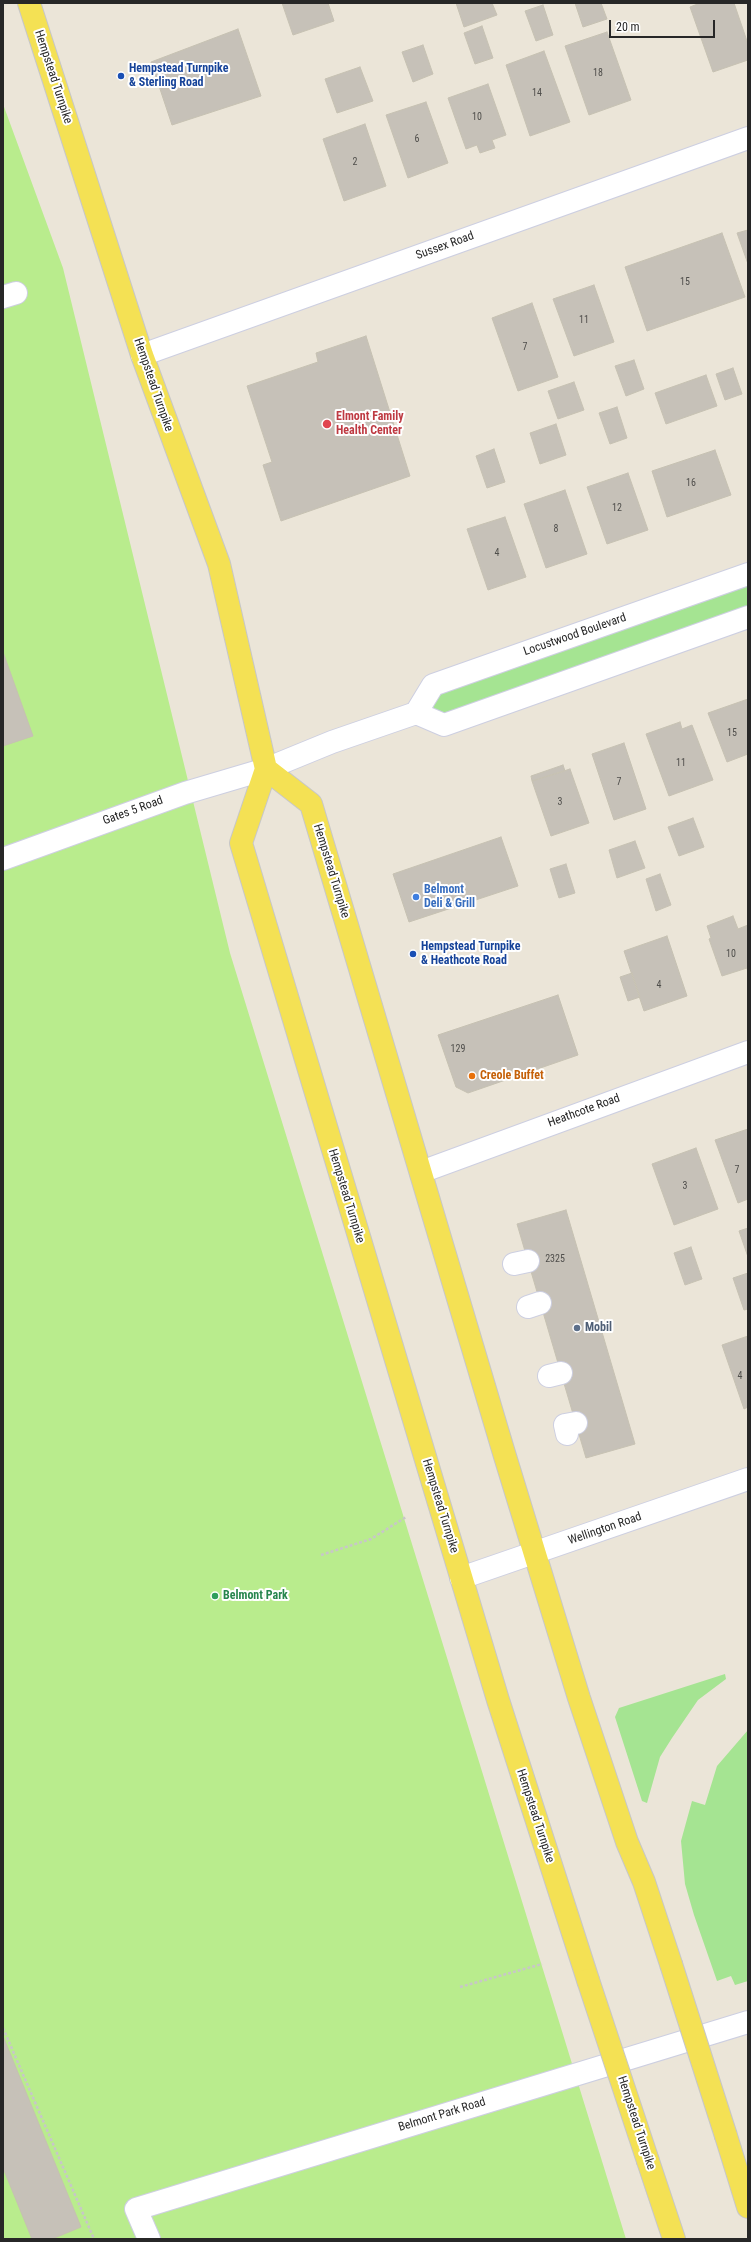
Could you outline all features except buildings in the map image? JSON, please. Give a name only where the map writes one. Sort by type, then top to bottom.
[{"type":"main road","name":"Hempstead Turnpike","points":[[29,3],[142,355],[219,564],[266,769],[241,843],[461,1578],[537,1825],[674,2239]]},
{"type":"main road","name":"Hempstead Turnpike","points":[[266,769],[311,804],[535,1553],[582,1705],[671,1964],[748,2207]]},
{"type":"street","name":"Sussex Road","points":[[142,355],[748,138]]},
{"type":"street","name":"Locustwood Boulevard","points":[[416,713],[433,685],[748,574]]},
{"type":"street","points":[[266,769],[332,742],[416,713],[444,725],[748,617]]},
{"type":"street","name":"Gates 5 Road","points":[[3,859],[185,793],[266,769]]},
{"type":"street","name":"Heathcote Road","points":[[421,1172],[748,1052]]},
{"type":"street","name":"Wellington Road","points":[[461,1578],[748,1479]]},
{"type":"street","name":"Belmont Park Road","points":[[149,2239],[136,2209],[748,2022]]},
{"type":"path","points":[[321,1555],[371,1539],[406,1518]]},
{"type":"path","points":[[460,1987],[542,1964]]},
{"type":"path","points":[[3,2028],[94,2239]]},
{"type":"green space","name":"Belmont Park","points":[[3,104],[63,268],[230,953],[626,2239],[3,2239]]},
{"type":"green space","points":[[748,574],[748,617],[444,725],[416,713],[433,685]]},
{"type":"green space","points":[[725,1674],[726,1679],[698,1700],[672,1738],[660,1757],[647,1803],[642,1801],[615,1717],[619,1708]]},
{"type":"green space","points":[[748,1730],[748,1981],[735,1985],[731,1976],[717,1981],[685,1884],[681,1841],[692,1801],[705,1805],[717,1766]]},
{"type":"place","name":"Hempstead Turnpike & Sterling Road","points":[[121,76]]},
{"type":"place","name":"Elmont Family Health Center","points":[[327,424]]},
{"type":"place","name":"Belmont Deli & Grill","points":[[416,897]]},
{"type":"place","name":"Hempstead Turnpike & Heathcote Road","points":[[413,954]]},
{"type":"place","name":"Creole Buffet","points":[[472,1076]]},
{"type":"place","name":"Mobil","points":[[577,1328]]},
{"type":"place","name":"Belmont Park","points":[[215,1596]]}]
